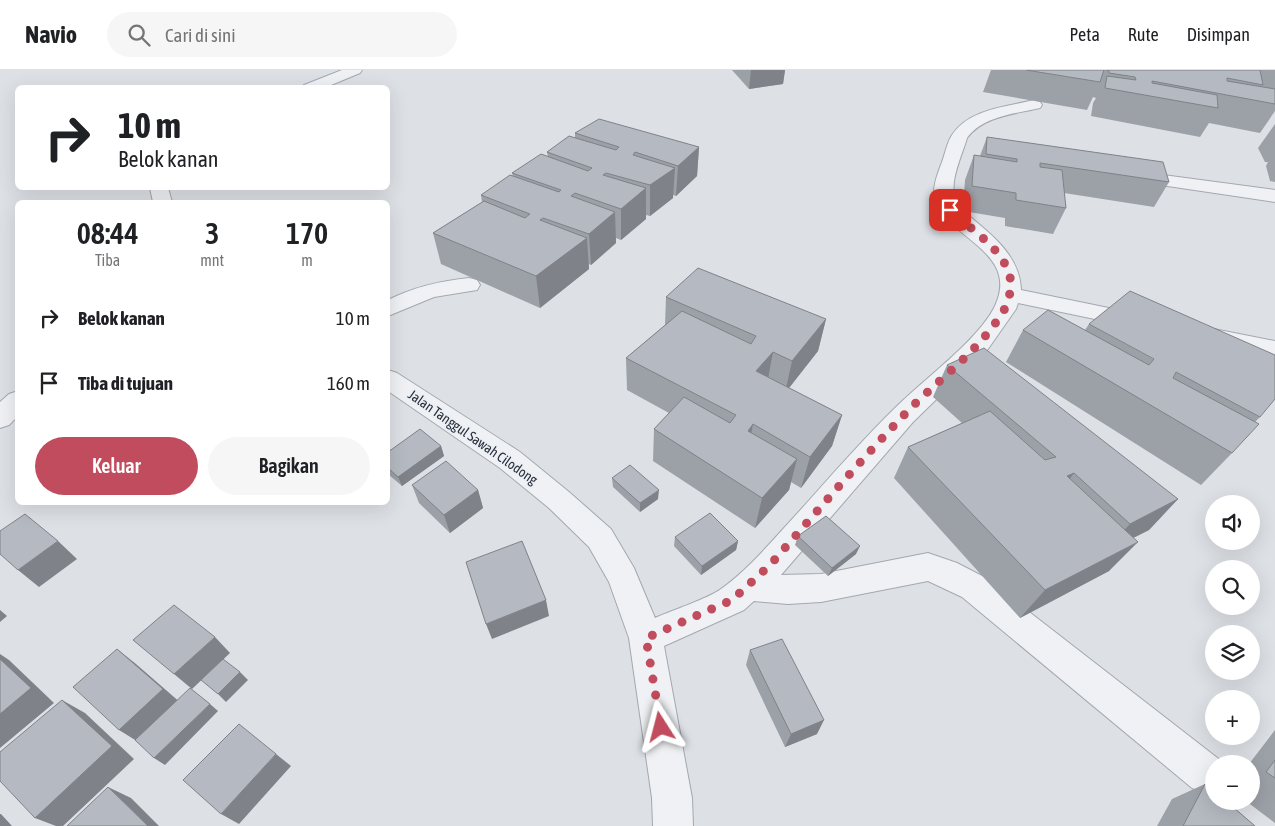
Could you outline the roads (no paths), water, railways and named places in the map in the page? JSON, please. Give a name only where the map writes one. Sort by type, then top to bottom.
[{"type":"street","points":[[317,85],[355,70]]},
{"type":"street","points":[[646,638],[740,593],[770,565],[904,415],[980,343],[1005,309],[1010,294],[1010,278],[1005,264],[996,252],[950,210],[944,199],[944,183],[961,154],[959,137],[966,128],[978,120],[995,114],[1034,105]]},
{"type":"street","points":[[1113,173],[1275,196]]},
{"type":"street","points":[[390,308],[420,292],[470,285]]},
{"type":"street","points":[[1010,294],[1161,326]]},
{"type":"street","points":[[1190,332],[1275,349]]},
{"type":"street","name":"Jalan Tanggul Sawah Cilodong","points":[[390,380],[510,460],[560,500],[600,538],[623,578],[646,638],[672,798],[673,826]]},
{"type":"street","points":[[0,418],[15,403]]},
{"type":"street","points":[[740,593],[822,588],[928,567],[946,573],[973,587],[1205,773]]}]
